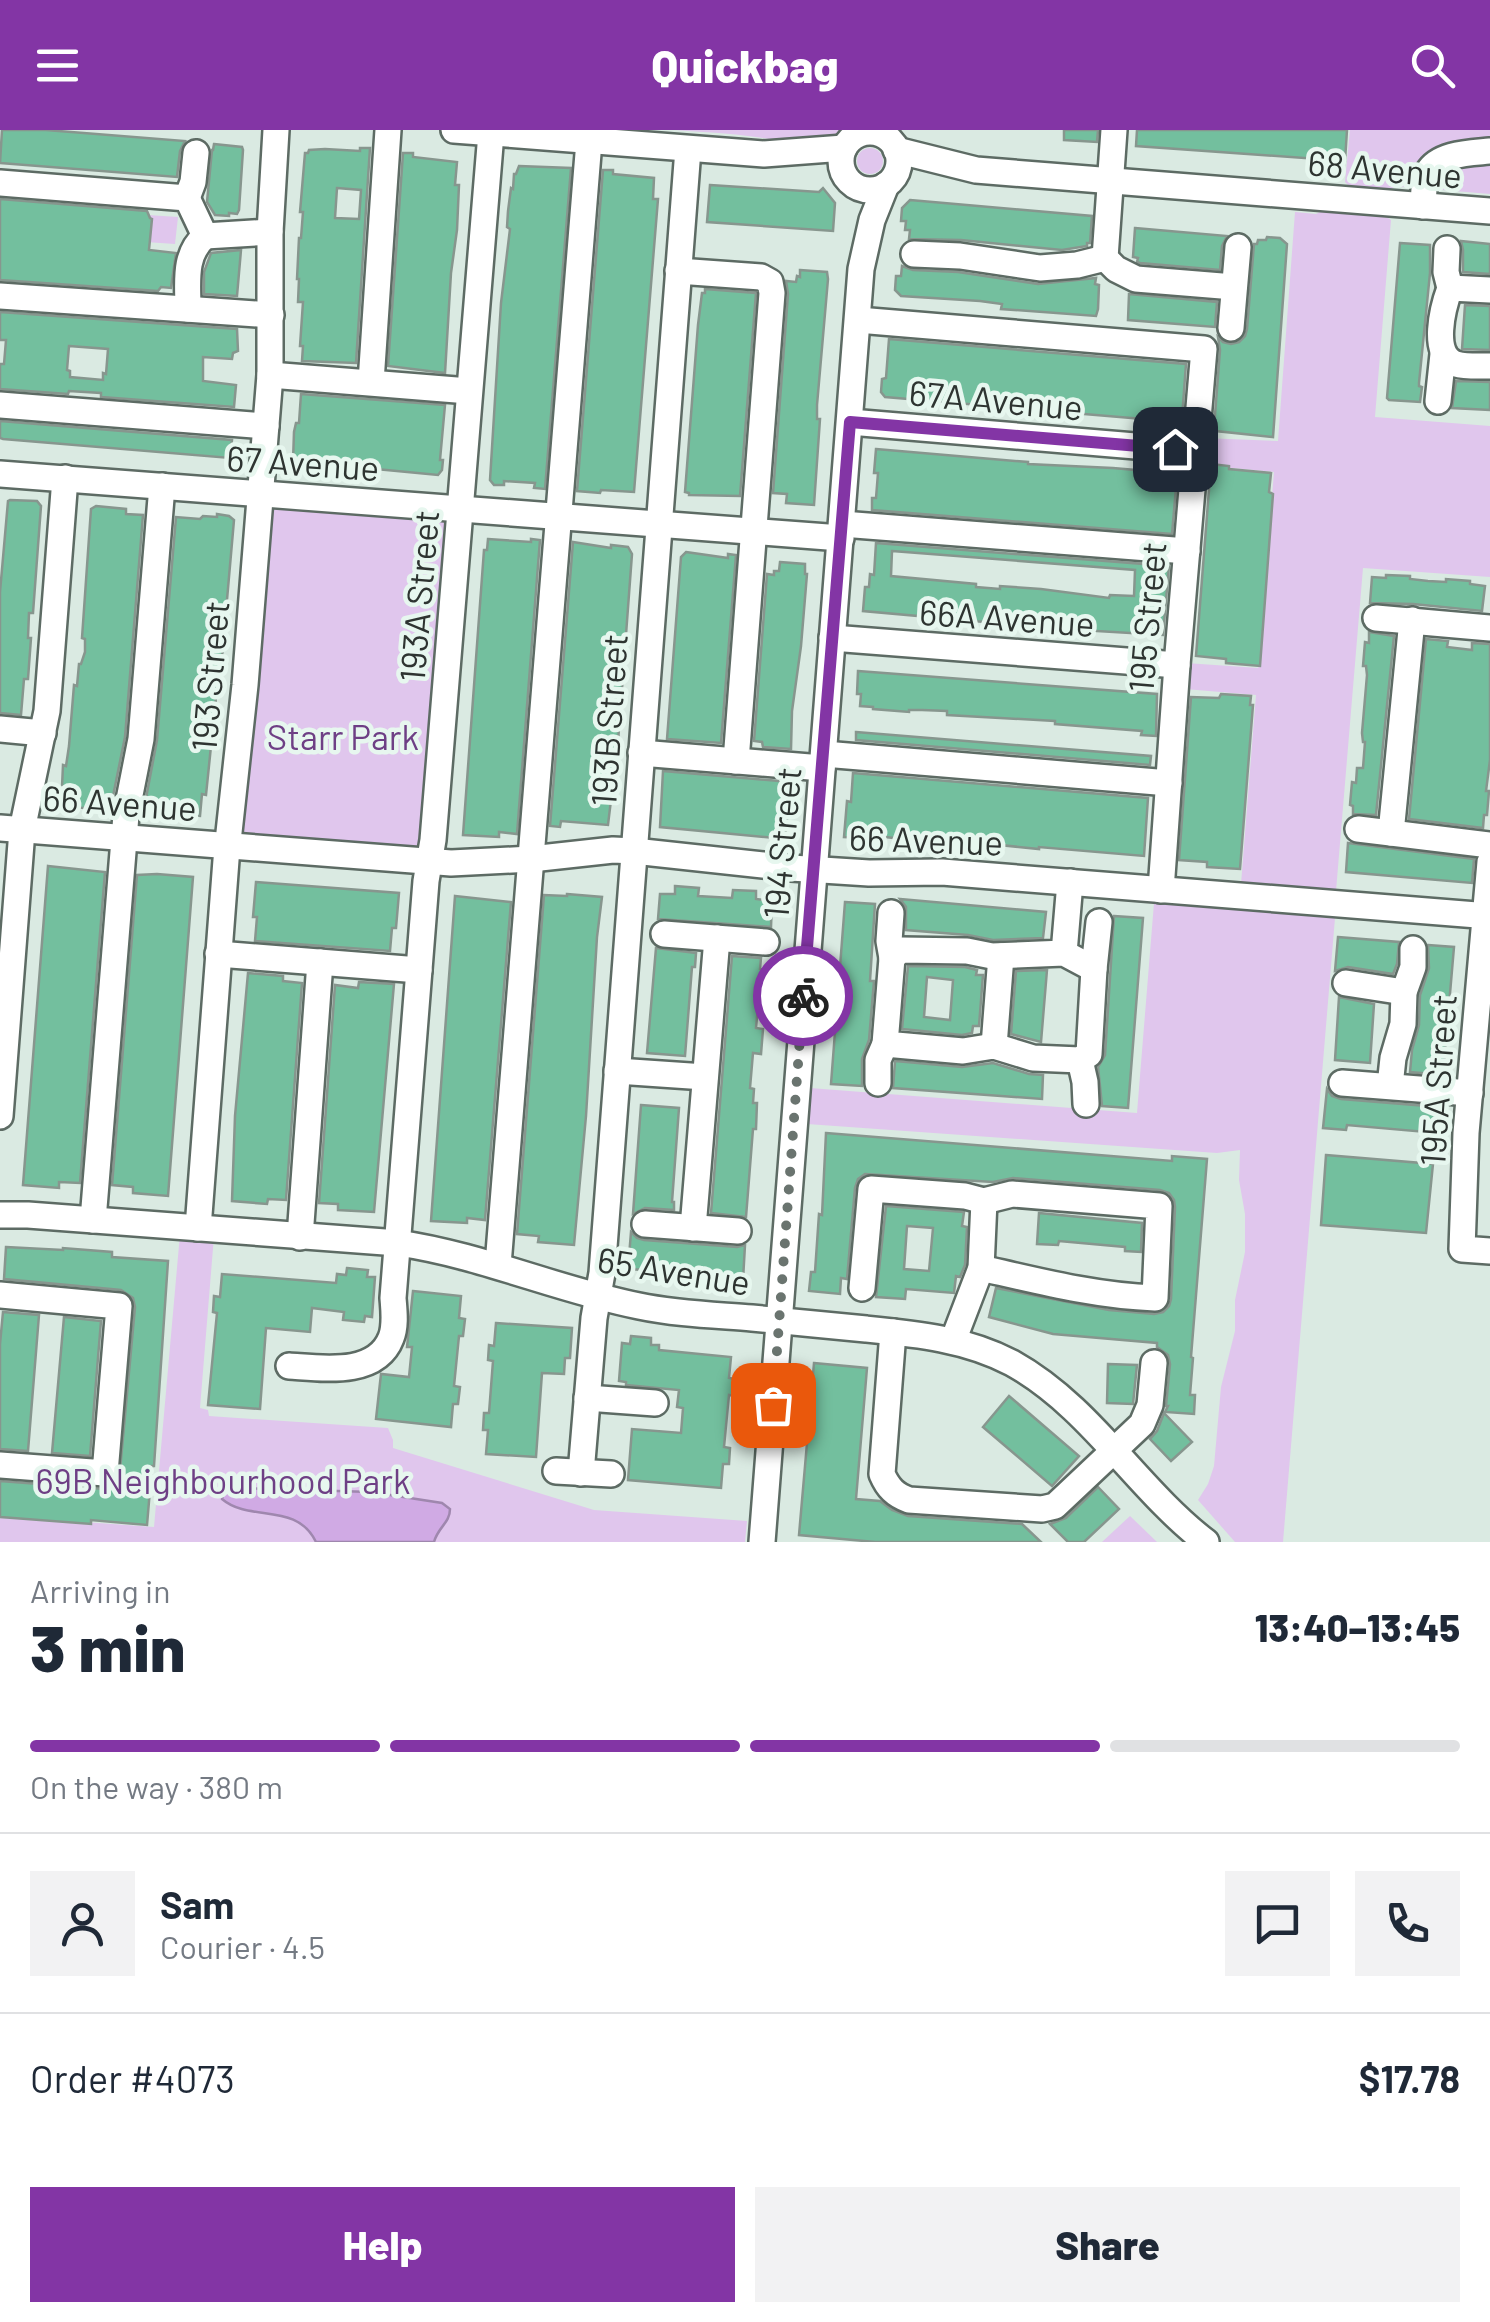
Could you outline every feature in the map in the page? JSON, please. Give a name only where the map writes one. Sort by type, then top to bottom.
[{"type":"street","name":"193 Street","points":[[198,1228],[227,846],[245,684],[270,375],[270,232],[276,130]]},
{"type":"street","points":[[371,382],[388,130]]},
{"type":"street","points":[[454,130],[764,154],[850,154],[870,132],[889,155],[869,190],[858,188],[850,154]]},
{"type":"street","points":[[1104,258],[1114,130]]},
{"type":"street","name":"193A Street","points":[[289,1366],[333,1369],[364,1364],[384,1350],[392,1337],[395,1319],[393,1298],[491,133]]},
{"type":"street","points":[[498,1265],[588,141]]},
{"type":"street","name":"193B Street","points":[[611,1474],[569,1472],[587,1398],[602,1273],[688,149]]},
{"type":"street","points":[[1423,206],[1430,169],[1455,156],[1490,151]]},
{"type":"street","points":[[196,154],[194,182],[187,198],[205,236]]},
{"type":"street","name":"194 Street","points":[[762,1542],[858,320],[861,269],[850,154]]},
{"type":"street","name":"68 Avenue","points":[[889,155],[949,175],[976,170],[1490,211]]},
{"type":"street","name":"194 Street","points":[[861,269],[889,155]]},
{"type":"street","points":[[0,183],[187,198]]},
{"type":"street","points":[[188,309],[188,262],[195,244],[205,236],[270,232]]},
{"type":"street","points":[[1230,328],[1238,247]]},
{"type":"street","points":[[1438,401],[1444,354],[1440,326],[1450,288],[1446,249]]},
{"type":"street","points":[[914,254],[960,256],[1040,268],[1104,258]]},
{"type":"street","points":[[1104,258],[1136,278],[1234,287]]},
{"type":"street","points":[[678,271],[761,277],[770,282],[772,292],[736,761]]},
{"type":"street","points":[[1450,288],[1490,290]]},
{"type":"street","points":[[0,296],[270,315]]},
{"type":"street","name":"195 Street","points":[[858,320],[1204,349],[1162,890]]},
{"type":"street","points":[[1444,354],[1454,364],[1490,366]]},
{"type":"street","points":[[270,375],[468,391]]},
{"type":"street","points":[[0,406],[266,426]]},
{"type":"street","name":"67A Avenue","points":[[850,422],[1196,451]]},
{"type":"street","name":"67 Avenue","points":[[0,474],[754,531],[841,531],[1187,552]]},
{"type":"street","points":[[0,1116],[11,829],[43,734],[47,710],[65,478]]},
{"type":"street","points":[[93,1220],[126,815],[143,725],[162,486]]},
{"type":"street","points":[[1376,618],[1490,628]]},
{"type":"street","points":[[1391,833],[1412,620]]},
{"type":"street","name":"66A Avenue","points":[[832,638],[1177,665]]},
{"type":"street","points":[[0,730],[43,734]]},
{"type":"street","points":[[641,753],[1169,782]]},
{"type":"street","name":"66 Avenue","points":[[11,829],[430,862],[468,863],[634,850],[814,870],[942,872],[1487,916]]},
{"type":"street","points":[[1358,830],[1490,845]]},
{"type":"street","name":"195A Street","points":[[1490,862],[1470,1093],[1478,1134],[1462,1249],[1490,1251]]},
{"type":"street","points":[[1064,953],[1070,882]]},
{"type":"street","points":[[878,1083],[892,958],[891,914]]},
{"type":"street","points":[[885,1044],[963,1051],[994,1046],[1033,1058],[1080,1060],[1089,1054],[1098,922]]},
{"type":"street","points":[[664,934],[766,942]]},
{"type":"street","points":[[693,1228],[716,938]]},
{"type":"street","points":[[892,958],[901,950],[1001,956],[1064,953],[1094,969]]},
{"type":"street","points":[[1390,1086],[1413,950]]},
{"type":"street","points":[[218,954],[420,970]]},
{"type":"street","points":[[994,1046],[1001,956]]},
{"type":"street","points":[[300,1236],[320,962]]},
{"type":"street","points":[[1346,983],[1404,992]]},
{"type":"street","points":[[1080,1060],[1086,1104]]},
{"type":"street","points":[[617,1070],[705,1077]]},
{"type":"street","points":[[1342,1083],[1470,1093]]},
{"type":"street","points":[[862,1288],[871,1189],[984,1201],[1012,1194],[1159,1206],[1155,1298],[1124,1297],[981,1268]]},
{"type":"street","points":[[953,1341],[981,1268],[984,1201]]},
{"type":"street","name":"65 Avenue","points":[[0,1215],[398,1244],[498,1265],[641,1307],[921,1334],[953,1341],[1010,1362],[1046,1385],[1088,1422],[1166,1506],[1206,1542]]},
{"type":"street","points":[[645,1224],[738,1231]]},
{"type":"street","points":[[0,1296],[119,1306],[106,1473],[0,1465]]},
{"type":"street","points":[[894,1332],[882,1474],[897,1496],[909,1500],[1042,1509],[1054,1506],[1142,1424],[1150,1405],[1154,1363]]},
{"type":"street","points":[[587,1398],[654,1403]]},
{"type":"green space","points":[[675,130],[849,130],[827,141],[804,144]]},
{"type":"green space","points":[[1350,130],[1490,130],[1490,194],[1396,186],[1387,191],[1351,188],[1345,182]]},
{"type":"green space","points":[[870,148],[879,152],[883,161],[879,170],[870,174],[861,170],[857,161],[861,152]]},
{"type":"green space","points":[[1326,209],[1384,215],[1391,220],[1375,417],[1490,426],[1490,577],[1363,568],[1336,891],[1241,884],[1256,695],[1185,689],[1186,663],[1258,668],[1274,472],[1201,465],[1204,438],[1278,441],[1295,212],[1316,214]]},
{"type":"green space","points":[[148,215],[178,217],[175,244],[146,242]]},
{"type":"green space","name":"Starr Park","points":[[279,504],[297,504],[307,511],[445,520],[449,525],[421,843],[412,849],[277,836],[258,839],[240,831],[270,511]]},
{"type":"green space","points":[[1154,903],[1335,918],[1283,1542],[1235,1542],[1198,1500],[1214,1466],[1221,1387],[1235,1331],[1235,1300],[1245,1252],[1240,1150],[1217,1153],[807,1124],[810,1088],[1137,1113]]},
{"type":"green space","name":"69B Neighbourhood Park","points":[[180,1234],[214,1236],[200,1408],[208,1410],[209,1416],[388,1428],[393,1448],[594,1510],[747,1521],[745,1542],[0,1542],[0,1516],[154,1527]]},
{"type":"green space","points":[[1130,1516],[1157,1542],[1102,1542]]},
{"type":"shaded area","points":[[237,1488],[371,1492],[442,1503],[450,1509],[434,1542],[316,1542],[297,1521],[246,1510],[222,1499],[224,1491]]},
{"type":"building","points":[[2,130],[185,141],[177,177],[0,163]]},
{"type":"building","points":[[1064,130],[1098,130],[1097,142],[1064,140]]},
{"type":"building","points":[[1137,130],[1347,130],[1345,161],[1136,146]]},
{"type":"building","points":[[214,144],[243,150],[237,214],[215,215],[207,202]]},
{"type":"building","points":[[370,148],[356,363],[302,361],[303,302],[298,302],[297,279],[305,153],[325,149]],"holes":[[[337,188],[361,190],[359,219],[335,218]]]},
{"type":"building","points":[[403,153],[457,162],[457,230],[445,373],[388,366]]},
{"type":"building","points":[[519,166],[571,168],[545,489],[534,488],[535,483],[504,481],[504,485],[494,485],[490,480],[501,303],[510,229],[508,211]]},
{"type":"building","points":[[603,170],[654,178],[653,199],[658,199],[634,492],[577,491]]},
{"type":"building","points":[[710,185],[819,192],[823,188],[835,203],[833,231],[707,222]]},
{"type":"building","points":[[0,199],[147,211],[152,219],[149,250],[176,253],[171,288],[161,287],[158,291],[0,280]]},
{"type":"building","points":[[910,200],[1092,216],[1090,243],[1062,250],[909,239],[906,221],[901,221],[902,208]]},
{"type":"building","points":[[1135,228],[1227,236],[1220,270],[1137,262],[1138,258],[1133,257]]},
{"type":"building","points":[[1267,237],[1280,238],[1287,244],[1273,437],[1216,431],[1218,337],[1231,344],[1245,336],[1254,244]]},
{"type":"building","points":[[1461,241],[1490,244],[1490,274],[1463,272]]},
{"type":"building","points":[[1400,243],[1430,245],[1420,402],[1387,398]]},
{"type":"building","points":[[241,250],[237,296],[204,294],[204,272],[211,253]]},
{"type":"building","points":[[902,266],[1038,284],[1096,278],[1098,309],[1096,316],[1001,309],[1002,304],[980,301],[901,296],[895,290]]},
{"type":"building","points":[[800,270],[827,272],[828,279],[817,405],[820,419],[814,505],[786,503],[787,494],[773,493],[786,281],[796,282]]},
{"type":"building","points":[[705,289],[756,293],[740,496],[685,492],[698,325]]},
{"type":"building","points":[[1129,294],[1217,302],[1215,327],[1128,320]]},
{"type":"building","points":[[1465,305],[1490,306],[1490,350],[1462,349]]},
{"type":"building","points":[[0,312],[237,329],[238,351],[232,359],[203,357],[203,381],[236,385],[234,407],[101,397],[101,393],[0,389],[0,364],[4,364],[6,340],[0,340]],"holes":[[[69,346],[108,349],[103,380],[70,377]]]},
{"type":"building","points":[[889,339],[1186,364],[1182,418],[1143,419],[885,397],[881,392]]},
{"type":"building","points":[[1456,381],[1490,382],[1490,410],[1452,408]]},
{"type":"building","points":[[301,394],[445,405],[442,470],[438,475],[293,461]]},
{"type":"building","points":[[0,421],[232,440],[230,458],[3,439]]},
{"type":"building","points":[[876,449],[1135,473],[1174,473],[1177,476],[1172,534],[872,510],[878,473],[874,473]]},
{"type":"building","points":[[1211,464],[1271,473],[1269,492],[1273,494],[1260,666],[1196,656]]},
{"type":"building","points":[[10,500],[37,501],[41,506],[33,613],[29,613],[28,679],[24,679],[21,715],[0,713],[0,592]]},
{"type":"building","points":[[96,506],[143,515],[125,737],[110,811],[56,805],[69,746],[74,685],[77,686],[79,664],[85,652],[82,638],[91,509]]},
{"type":"building","points":[[217,514],[234,520],[206,795],[202,794],[200,816],[143,814],[157,740],[176,517],[200,519]]},
{"type":"building","points":[[488,539],[540,540],[517,834],[499,832],[499,837],[463,835],[484,550]]},
{"type":"building","points":[[573,542],[628,547],[632,554],[608,825],[561,821],[560,827],[550,826]]},
{"type":"building","points":[[876,543],[1169,566],[1163,635],[863,611],[865,587],[869,587],[870,574],[874,575]],"holes":[[[892,551],[1135,570],[1134,596],[1109,598],[891,576]]]},
{"type":"building","points":[[686,552],[728,558],[728,554],[736,555],[721,743],[667,739],[681,557]]},
{"type":"building","points":[[780,562],[805,564],[807,574],[791,749],[763,747],[762,742],[754,741],[767,574],[779,571]]},
{"type":"building","points":[[1372,577],[1470,581],[1485,586],[1482,611],[1370,603]]},
{"type":"building","points":[[1369,632],[1394,636],[1376,815],[1353,814],[1350,805],[1352,782],[1356,783],[1357,768],[1363,768],[1367,675],[1363,666]]},
{"type":"building","points":[[1426,639],[1448,641],[1447,647],[1472,650],[1472,643],[1490,644],[1489,791],[1483,828],[1409,819]]},
{"type":"building","points":[[858,671],[1157,694],[1156,736],[1055,721],[873,709],[860,706]]},
{"type":"building","points":[[1221,694],[1251,696],[1253,705],[1240,869],[1179,860],[1191,697],[1219,698]]},
{"type":"building","points":[[856,732],[1151,756],[1150,765],[856,740]]},
{"type":"building","points":[[663,771],[791,782],[785,839],[660,827]]},
{"type":"building","points":[[853,773],[1148,798],[1144,856],[950,840],[844,837]]},
{"type":"building","points":[[1348,843],[1474,859],[1472,883],[1346,872]]},
{"type":"building","points":[[48,866],[105,872],[80,1183],[59,1182],[59,1188],[23,1185]]},
{"type":"building","points":[[137,875],[193,877],[168,1196],[133,1193],[133,1187],[112,1185]]},
{"type":"building","points":[[256,882],[399,893],[390,951],[255,941]]},
{"type":"building","points":[[675,886],[699,888],[698,896],[732,898],[733,890],[756,891],[756,899],[772,901],[771,927],[658,919],[660,894],[675,894]]},
{"type":"building","points":[[544,895],[602,897],[574,1245],[538,1242],[539,1236],[517,1234]]},
{"type":"building","points":[[455,896],[511,902],[485,1220],[467,1218],[467,1223],[431,1221]]},
{"type":"building","points":[[900,899],[1046,912],[1043,938],[993,940],[906,930],[906,907]]},
{"type":"building","points":[[845,902],[875,904],[870,981],[874,981],[869,1040],[862,1059],[862,1086],[831,1084]]},
{"type":"building","points":[[1114,916],[1143,918],[1128,1108],[1102,1106],[1098,1067],[1105,1055]]},
{"type":"building","points":[[1338,937],[1399,942],[1393,974],[1348,967],[1335,971]]},
{"type":"building","points":[[1428,945],[1454,947],[1443,1075],[1410,1072],[1420,995],[1429,968]]},
{"type":"building","points":[[656,948],[696,953],[685,1056],[647,1053]]},
{"type":"building","points":[[732,956],[761,958],[760,969],[765,970],[756,1028],[763,1029],[761,1054],[753,1053],[750,1088],[754,1089],[753,1103],[757,1103],[746,1217],[711,1213]]},
{"type":"building","points":[[908,966],[965,967],[983,975],[979,1026],[973,1026],[972,1033],[902,1029]],"holes":[[[927,977],[953,980],[950,1020],[924,1017]]]},
{"type":"building","points":[[1047,970],[1041,1042],[1011,1034],[1016,971]]},
{"type":"building","points":[[248,973],[283,976],[283,981],[302,983],[286,1200],[268,1199],[267,1204],[232,1201]]},
{"type":"building","points":[[359,982],[394,984],[374,1212],[338,1210],[338,1204],[319,1203],[335,985],[358,988]]},
{"type":"building","points":[[1339,997],[1374,1004],[1370,1063],[1335,1060]]},
{"type":"building","points":[[895,1061],[962,1067],[993,1063],[1043,1075],[1042,1099],[893,1088]]},
{"type":"building","points":[[1327,1089],[1341,1099],[1439,1107],[1437,1133],[1347,1125],[1346,1130],[1323,1128]]},
{"type":"building","points":[[641,1105],[679,1108],[674,1210],[645,1208],[633,1214]]},
{"type":"building","points":[[826,1133],[1172,1161],[1172,1156],[1207,1159],[1191,1357],[1194,1414],[1165,1412],[1170,1364],[1168,1355],[1157,1343],[1053,1334],[989,1317],[996,1288],[1109,1310],[1163,1312],[1171,1299],[1175,1207],[1169,1193],[1013,1178],[993,1182],[865,1174],[855,1188],[847,1279],[841,1278],[840,1294],[809,1291],[811,1272],[815,1272],[819,1214],[822,1215]]},
{"type":"building","points":[[1326,1155],[1433,1164],[1426,1233],[1321,1225]]},
{"type":"building","points":[[886,1206],[964,1212],[965,1265],[960,1277],[956,1276],[954,1293],[906,1289],[905,1299],[876,1297]],"holes":[[[907,1226],[933,1228],[929,1271],[904,1269]]]},
{"type":"building","points":[[1039,1213],[1142,1223],[1141,1252],[1059,1241],[1058,1245],[1037,1244]]},
{"type":"building","points":[[631,1232],[644,1240],[745,1245],[743,1280],[728,1279],[727,1286],[702,1284],[703,1279],[645,1276],[645,1270],[628,1269]]},
{"type":"building","points":[[6,1247],[112,1252],[112,1257],[168,1261],[147,1525],[0,1517],[0,1481],[104,1489],[119,1481],[135,1307],[133,1298],[121,1290],[4,1279]]},
{"type":"building","points":[[347,1268],[368,1270],[367,1277],[375,1277],[372,1317],[365,1316],[364,1322],[343,1320],[344,1312],[312,1308],[310,1332],[266,1328],[260,1409],[208,1405],[217,1313],[213,1312],[214,1296],[220,1297],[222,1274],[336,1283],[337,1274],[346,1275]]},
{"type":"building","points":[[413,1291],[461,1296],[459,1318],[465,1319],[463,1336],[459,1336],[454,1386],[460,1387],[458,1404],[453,1404],[451,1427],[376,1419],[381,1374],[409,1377],[412,1347],[407,1347]]},
{"type":"building","points":[[3,1312],[39,1315],[28,1451],[0,1449]]},
{"type":"building","points":[[64,1317],[101,1321],[90,1456],[52,1453]]},
{"type":"building","points":[[496,1323],[572,1328],[570,1358],[565,1358],[564,1374],[542,1373],[536,1457],[486,1454],[488,1430],[483,1430],[484,1413],[489,1413],[493,1361],[488,1360],[489,1345],[494,1346]]},
{"type":"building","points":[[631,1336],[651,1338],[651,1345],[659,1345],[659,1350],[731,1357],[729,1378],[736,1379],[735,1396],[729,1395],[724,1447],[730,1448],[729,1464],[723,1464],[721,1488],[628,1480],[632,1429],[681,1433],[683,1408],[677,1407],[679,1390],[619,1381],[622,1343],[630,1344]]},
{"type":"building","points":[[814,1363],[867,1368],[856,1499],[880,1501],[908,1516],[1022,1524],[1041,1542],[875,1542],[799,1535]]},
{"type":"building","points":[[1108,1364],[1137,1365],[1133,1404],[1107,1403]]},
{"type":"building","points":[[1009,1396],[1079,1456],[1052,1486],[983,1427]]},
{"type":"building","points":[[1164,1413],[1192,1442],[1171,1461],[1150,1439]]},
{"type":"building","points":[[1098,1487],[1119,1509],[1084,1542],[1068,1542],[1050,1524],[1066,1518]]},
{"type":"way so far","points":[[773,1405],[803,996]]},
{"type":"route","points":[[803,996],[850,422],[1175,449]]}]
